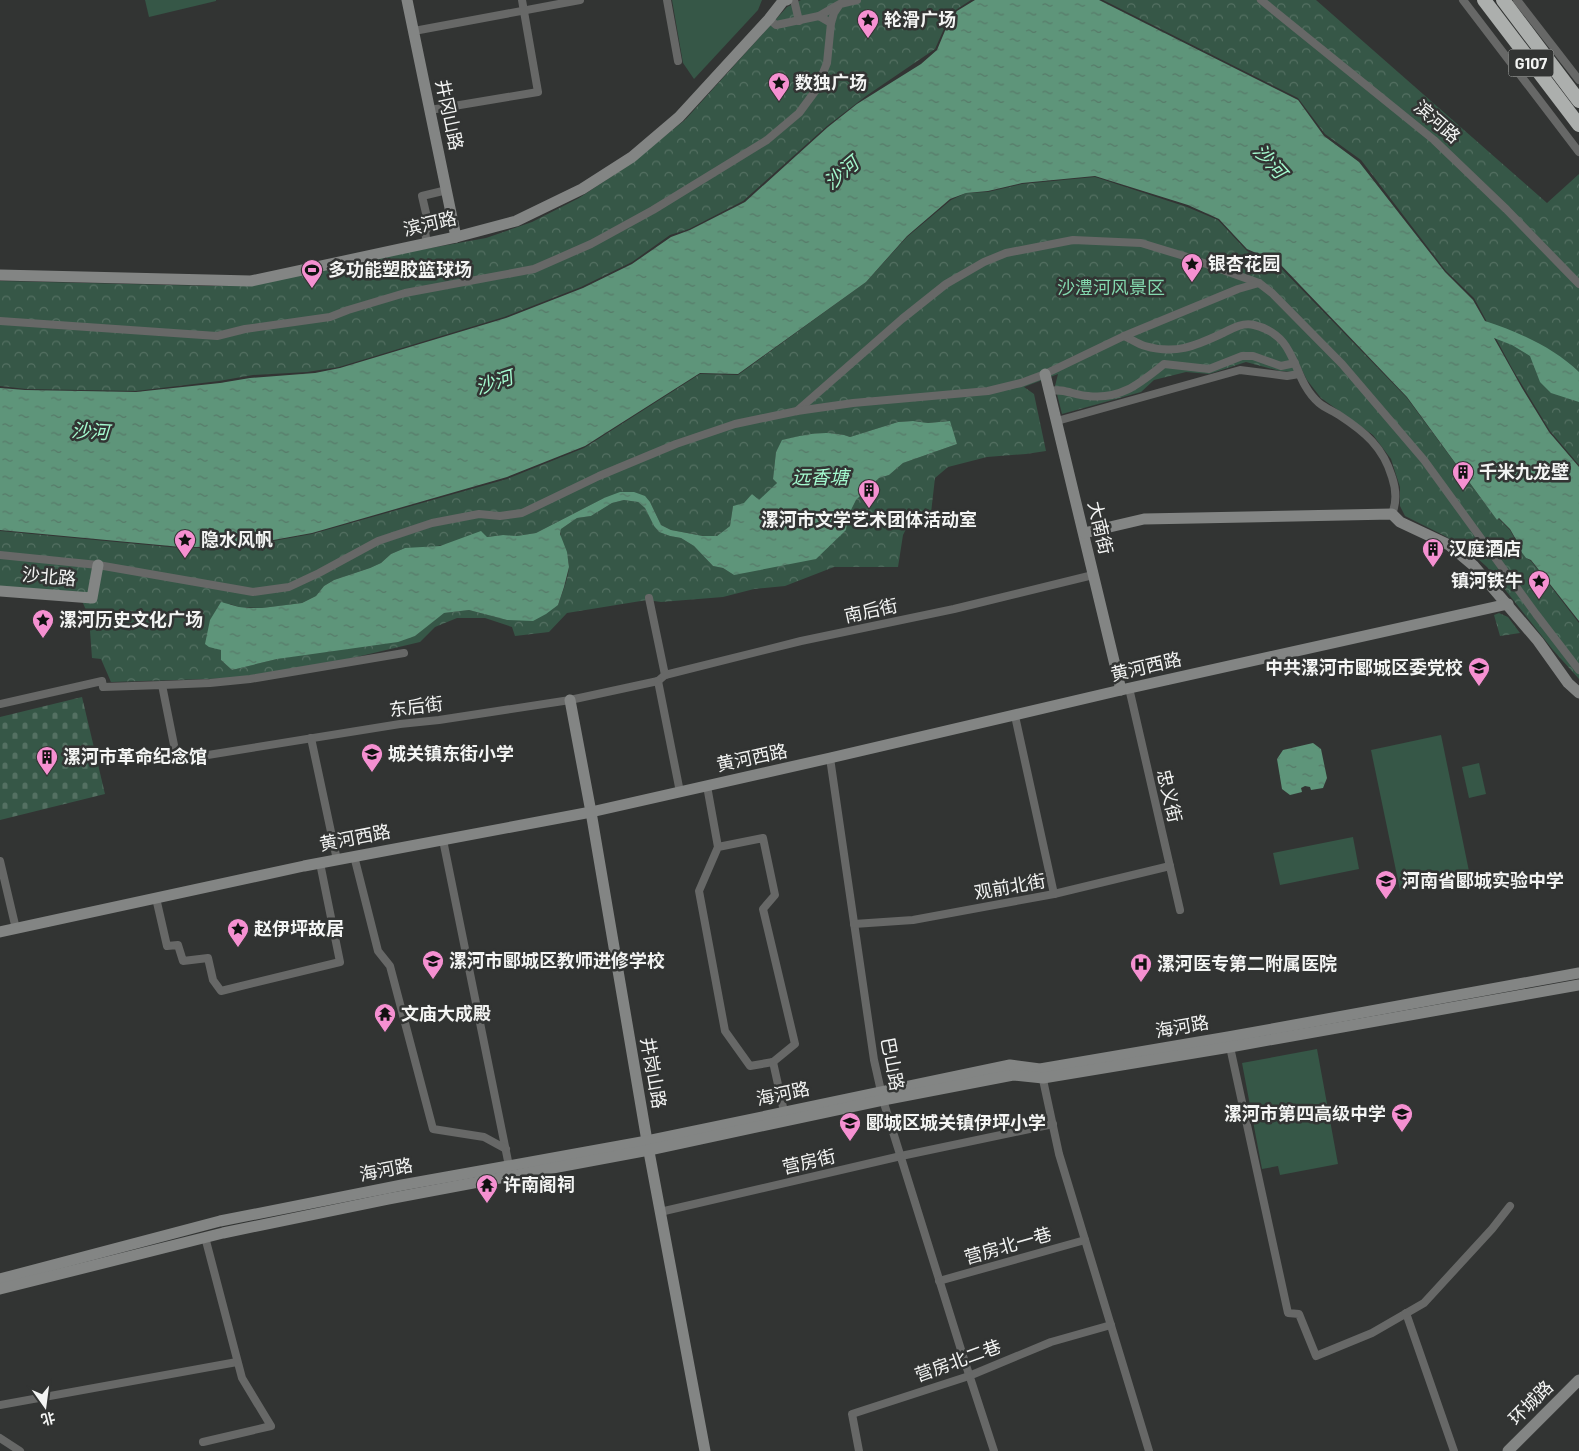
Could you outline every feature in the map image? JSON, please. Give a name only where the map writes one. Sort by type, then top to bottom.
[{"type":"highway","name":"G107","points":[[1484,0],[1579,125]]},
{"type":"highway","name":"G107","points":[[1503,0],[1579,101]]},
{"type":"street","name":"井冈山路","points":[[407,0],[456,237]]},
{"type":"street","points":[[430,110],[538,92],[522,0]]},
{"type":"street","points":[[414,31],[580,0]]},
{"type":"street","points":[[667,0],[678,61]]},
{"type":"street","points":[[787,0],[799,20]]},
{"type":"street","name":"滨河路","points":[[0,275],[251,280],[456,237],[516,221],[582,189],[632,157],[679,117],[787,0]]},
{"type":"street","points":[[769,19],[776,25],[819,16],[840,4],[857,0]]},
{"type":"street","name":"滨河路","points":[[1261,0],[1434,140],[1506,209],[1579,284]]},
{"type":"street","points":[[1463,0],[1579,152]]},
{"type":"street","points":[[1517,0],[1579,80]]},
{"type":"street","points":[[0,321],[217,336],[330,317],[405,293],[534,269],[591,244],[627,224],[772,136],[799,113],[816,90],[826,64],[831,23],[834,13],[840,4]]},
{"type":"street","points":[[819,16],[831,23]]},
{"type":"street","points":[[427,243],[425,232],[429,226],[422,196],[447,190]]},
{"type":"street","points":[[796,412],[902,319],[946,284],[984,262],[1006,253],[1073,240],[1141,244],[1184,256],[1259,283],[1272,293],[1342,364],[1424,460],[1579,670]]},
{"type":"street","points":[[1237,276],[1240,284],[1238,289]]},
{"type":"street","points":[[0,555],[98,566],[253,592],[289,586],[319,573],[378,541],[432,523],[479,514],[500,516],[522,513],[599,476],[676,444],[749,420],[853,403],[988,391],[1021,383],[1045,374],[1124,336],[1238,289],[1259,283]]},
{"type":"street","points":[[1124,336],[1144,346],[1170,350],[1189,348],[1236,326],[1251,324],[1268,329],[1280,337],[1291,353],[1302,382],[1319,403],[1366,434],[1387,461],[1395,486],[1395,506],[1392,514]]},
{"type":"street","points":[[1050,391],[1058,389],[1088,396],[1106,396],[1136,387],[1164,364],[1209,369],[1242,356],[1253,356],[1281,366],[1295,363]]},
{"type":"street","points":[[1057,421],[1240,370],[1287,376],[1299,374]]},
{"type":"street","name":"大南街","points":[[1045,374],[1093,575],[1125,689]]},
{"type":"street","points":[[1084,533],[1144,519],[1392,514],[1400,522],[1449,545],[1474,566],[1538,641],[1568,683],[1579,693]]},
{"type":"street","name":"沙北路","points":[[0,590],[92,598],[98,566]]},
{"type":"street","name":"南后街","points":[[665,674],[801,641],[954,609],[1093,575]]},
{"type":"street","points":[[649,598],[665,674],[658,681],[680,792]]},
{"type":"street","name":"黄河西路","points":[[0,932],[354,856],[591,812],[1015,716],[1125,689],[1508,604]]},
{"type":"street","points":[[0,704],[102,681],[103,687],[210,684],[404,653]]},
{"type":"street","name":"东后街","points":[[162,684],[177,760],[400,724],[440,720],[570,700],[658,681]]},
{"type":"street","name":"忠义街","points":[[1125,689],[1180,910]]},
{"type":"street","name":"井岗山路","points":[[570,700],[648,1146],[705,1451]]},
{"type":"street","points":[[1015,716],[1054,894]]},
{"type":"street","points":[[312,738],[337,860]]},
{"type":"street","name":"巴山路","points":[[830,758],[874,1060],[882,1096],[994,1451]]},
{"type":"street","points":[[707,786],[718,847],[699,890],[726,1031],[750,1066],[773,1062],[795,1044],[763,909],[775,895],[763,838],[718,847]]},
{"type":"street","points":[[442,840],[509,1166]]},
{"type":"street","points":[[354,856],[378,951],[390,966],[433,1129],[484,1137],[506,1149]]},
{"type":"street","points":[[0,861],[16,929]]},
{"type":"street","points":[[156,898],[167,946],[178,945],[183,961],[208,958],[213,980],[221,991],[340,962],[320,863]]},
{"type":"street","name":"观前北街","points":[[854,924],[913,920],[1054,894],[1170,866]]},
{"type":"street","name":"海河路","points":[[1042,1073],[1218,1038],[1579,973]]},
{"type":"street","name":"海河路","points":[[0,1289],[205,1237],[882,1096],[1013,1075],[1042,1073],[1230,1047],[1579,985]]},
{"type":"street","points":[[1230,1047],[1288,1313],[1299,1314],[1316,1356],[1372,1333],[1424,1303],[1492,1229],[1510,1206]]},
{"type":"street","points":[[773,1062],[785,1116]]},
{"type":"street","points":[[1042,1073],[1059,1154],[1149,1451]]},
{"type":"street","name":"营房街","points":[[660,1212],[901,1156],[1053,1124]]},
{"type":"street","name":"海河路","points":[[0,1279],[220,1221],[509,1166],[648,1146]]},
{"type":"street","points":[[203,1442],[271,1426],[242,1378],[205,1237]]},
{"type":"street","name":"营房北一巷","points":[[939,1281],[1085,1240]]},
{"type":"street","points":[[1406,1313],[1454,1451]]},
{"type":"street","name":"营房北二巷","points":[[860,1451],[852,1414],[969,1376],[1051,1342],[1110,1325]]},
{"type":"street","points":[[0,1405],[237,1362]]},
{"type":"street","name":"环城路","points":[[1508,1451],[1579,1380]]},
{"type":"street","points":[[0,1438],[20,1451]]},
{"type":"green space","points":[[145,0],[216,0],[216,1],[149,17]]},
{"type":"green space","points":[[672,0],[762,0],[758,10],[694,79],[683,63]]},
{"type":"green space","points":[[801,0],[971,0],[951,13],[935,49],[866,96],[827,126],[743,201],[689,229],[670,235],[632,262],[581,287],[504,317],[339,367],[307,372],[253,375],[136,391],[26,389],[0,386],[0,281],[211,286],[255,285],[403,253],[486,238],[532,222],[579,198],[626,167],[685,120],[787,7]]},
{"type":"green space","points":[[1103,0],[1316,0],[1547,203],[1579,174],[1579,465],[1550,431],[1513,370],[1474,298],[1446,271],[1361,160],[1325,134],[1298,98]]},
{"type":"green space","name":"沙澧河风景区","points":[[1095,177],[1187,207],[1218,220],[1247,251],[1278,265],[1407,398],[1497,520],[1499,519],[1510,530],[1517,543],[1516,545],[1526,558],[1531,561],[1579,623],[1579,679],[1553,650],[1487,567],[1468,550],[1405,516],[1400,506],[1400,487],[1391,459],[1373,435],[1321,398],[1302,370],[1293,372],[1280,371],[1246,362],[1209,374],[1186,372],[1154,380],[1141,392],[1062,414],[1055,386],[1058,374],[1024,387],[1034,394],[1046,451],[987,457],[948,467],[935,478],[931,513],[919,523],[908,525],[903,535],[898,567],[834,567],[785,586],[754,589],[723,597],[661,602],[647,600],[567,613],[549,632],[515,636],[512,627],[485,618],[457,618],[435,627],[420,642],[348,659],[238,678],[111,682],[101,659],[92,658],[89,617],[79,594],[0,586],[0,531],[180,548],[235,548],[312,534],[507,479],[584,448],[700,374],[738,375],[866,282],[907,237],[951,200],[966,193],[988,192],[1022,184]],"holes":[[[949,421],[957,444],[903,463],[889,475],[879,478],[856,500],[849,514],[846,530],[734,575],[723,568],[713,566],[694,546],[681,538],[659,532],[645,508],[638,502],[624,500],[612,503],[591,516],[577,518],[561,529],[561,538],[569,567],[558,605],[507,620],[469,610],[443,613],[415,636],[277,659],[232,670],[221,660],[221,650],[216,648],[230,604],[239,607],[262,608],[302,603],[316,596],[324,586],[334,580],[370,568],[381,563],[391,554],[405,548],[426,548],[486,537],[536,533],[604,498],[650,502],[661,525],[671,530],[704,536],[717,536],[730,526],[733,506],[759,501],[777,483],[773,479],[776,452],[783,440],[825,433],[850,437],[898,422],[928,423]]]},
{"type":"green space","points":[[1499,613],[1508,617],[1520,633],[1500,636],[1494,615]]},
{"type":"green space","points":[[82,697],[105,794],[0,820],[0,717]]},
{"type":"green space","points":[[1441,735],[1470,876],[1400,890],[1371,750]]},
{"type":"green space","points":[[1479,763],[1486,794],[1469,798],[1462,767]]},
{"type":"green space","points":[[1353,837],[1359,869],[1280,885],[1273,853]]},
{"type":"green space","points":[[1317,1049],[1338,1164],[1280,1175],[1278,1166],[1262,1169],[1242,1063]]},
{"type":"water","name":"沙河","points":[[975,0],[1099,0],[1298,100],[1324,136],[1359,162],[1445,272],[1473,300],[1485,321],[1511,330],[1547,348],[1559,355],[1579,372],[1579,402],[1551,393],[1540,382],[1530,356],[1512,345],[1494,338],[1549,432],[1579,467],[1579,621],[1531,560],[1526,558],[1516,545],[1518,543],[1510,529],[1499,518],[1497,520],[1407,397],[1279,263],[1247,249],[1219,219],[1188,205],[1095,176],[1022,183],[988,191],[966,193],[950,199],[907,236],[866,282],[738,374],[700,373],[585,446],[507,477],[312,533],[235,547],[181,547],[0,530],[0,388],[136,392],[250,378],[315,373],[340,368],[506,318],[583,288],[632,264],[671,237],[690,230],[745,202],[828,127],[857,104],[921,64],[937,50],[952,14]]},
{"type":"water","name":"远香塘","points":[[950,421],[957,444],[903,463],[889,475],[879,478],[856,500],[849,514],[846,530],[816,559],[734,575],[723,568],[713,566],[694,546],[681,538],[659,532],[645,508],[638,502],[624,500],[612,503],[591,516],[577,518],[561,529],[560,534],[567,552],[569,567],[564,587],[558,605],[533,621],[507,620],[469,610],[444,613],[415,636],[398,642],[277,659],[232,670],[221,660],[221,650],[205,644],[210,620],[221,602],[250,608],[302,603],[316,596],[324,586],[334,580],[370,568],[381,563],[391,554],[405,548],[440,546],[481,531],[487,537],[536,533],[604,498],[620,492],[634,492],[645,496],[661,525],[671,530],[703,536],[717,536],[730,526],[733,506],[744,503],[752,494],[759,500],[777,483],[773,479],[776,452],[782,440],[825,433],[850,437],[898,422],[928,423]]},
{"type":"water","points":[[1313,743],[1321,749],[1327,778],[1323,788],[1311,790],[1310,787],[1305,786],[1301,788],[1302,792],[1290,795],[1282,789],[1277,759],[1283,750]]},
{"type":"place","name":"轮滑广场","points":[[868,39]]},
{"type":"place","name":"数独广场","points":[[779,102]]},
{"type":"place","name":"银杏花园","points":[[1192,283]]},
{"type":"place","name":"多功能塑胶篮球场","points":[[312,289]]},
{"type":"place","name":"千米九龙壁","points":[[1463,491]]},
{"type":"place","name":"漯河市文学艺术团体活动室","points":[[869,509]]},
{"type":"place","name":"隐水风帆","points":[[185,559]]},
{"type":"place","name":"汉庭酒店","points":[[1433,568]]},
{"type":"place","name":"镇河铁牛","points":[[1539,600]]},
{"type":"place","name":"漯河历史文化广场","points":[[43,639]]},
{"type":"place","name":"中共漯河市郾城区委党校","points":[[1479,687]]},
{"type":"place","name":"城关镇东街小学","points":[[372,773]]},
{"type":"place","name":"漯河市革命纪念馆","points":[[47,776]]},
{"type":"place","name":"河南省郾城实验中学","points":[[1386,900]]},
{"type":"place","name":"赵伊坪故居","points":[[238,948]]},
{"type":"place","name":"漯河市郾城区教师进修学校","points":[[433,980]]},
{"type":"place","name":"漯河医专第二附属医院","points":[[1141,983]]},
{"type":"place","name":"文庙大成殿","points":[[385,1033]]},
{"type":"place","name":"漯河市第四高级中学","points":[[1402,1133]]},
{"type":"place","name":"郾城区城关镇伊坪小学","points":[[850,1142]]},
{"type":"place","name":"许南阁祠","points":[[487,1204]]}]
